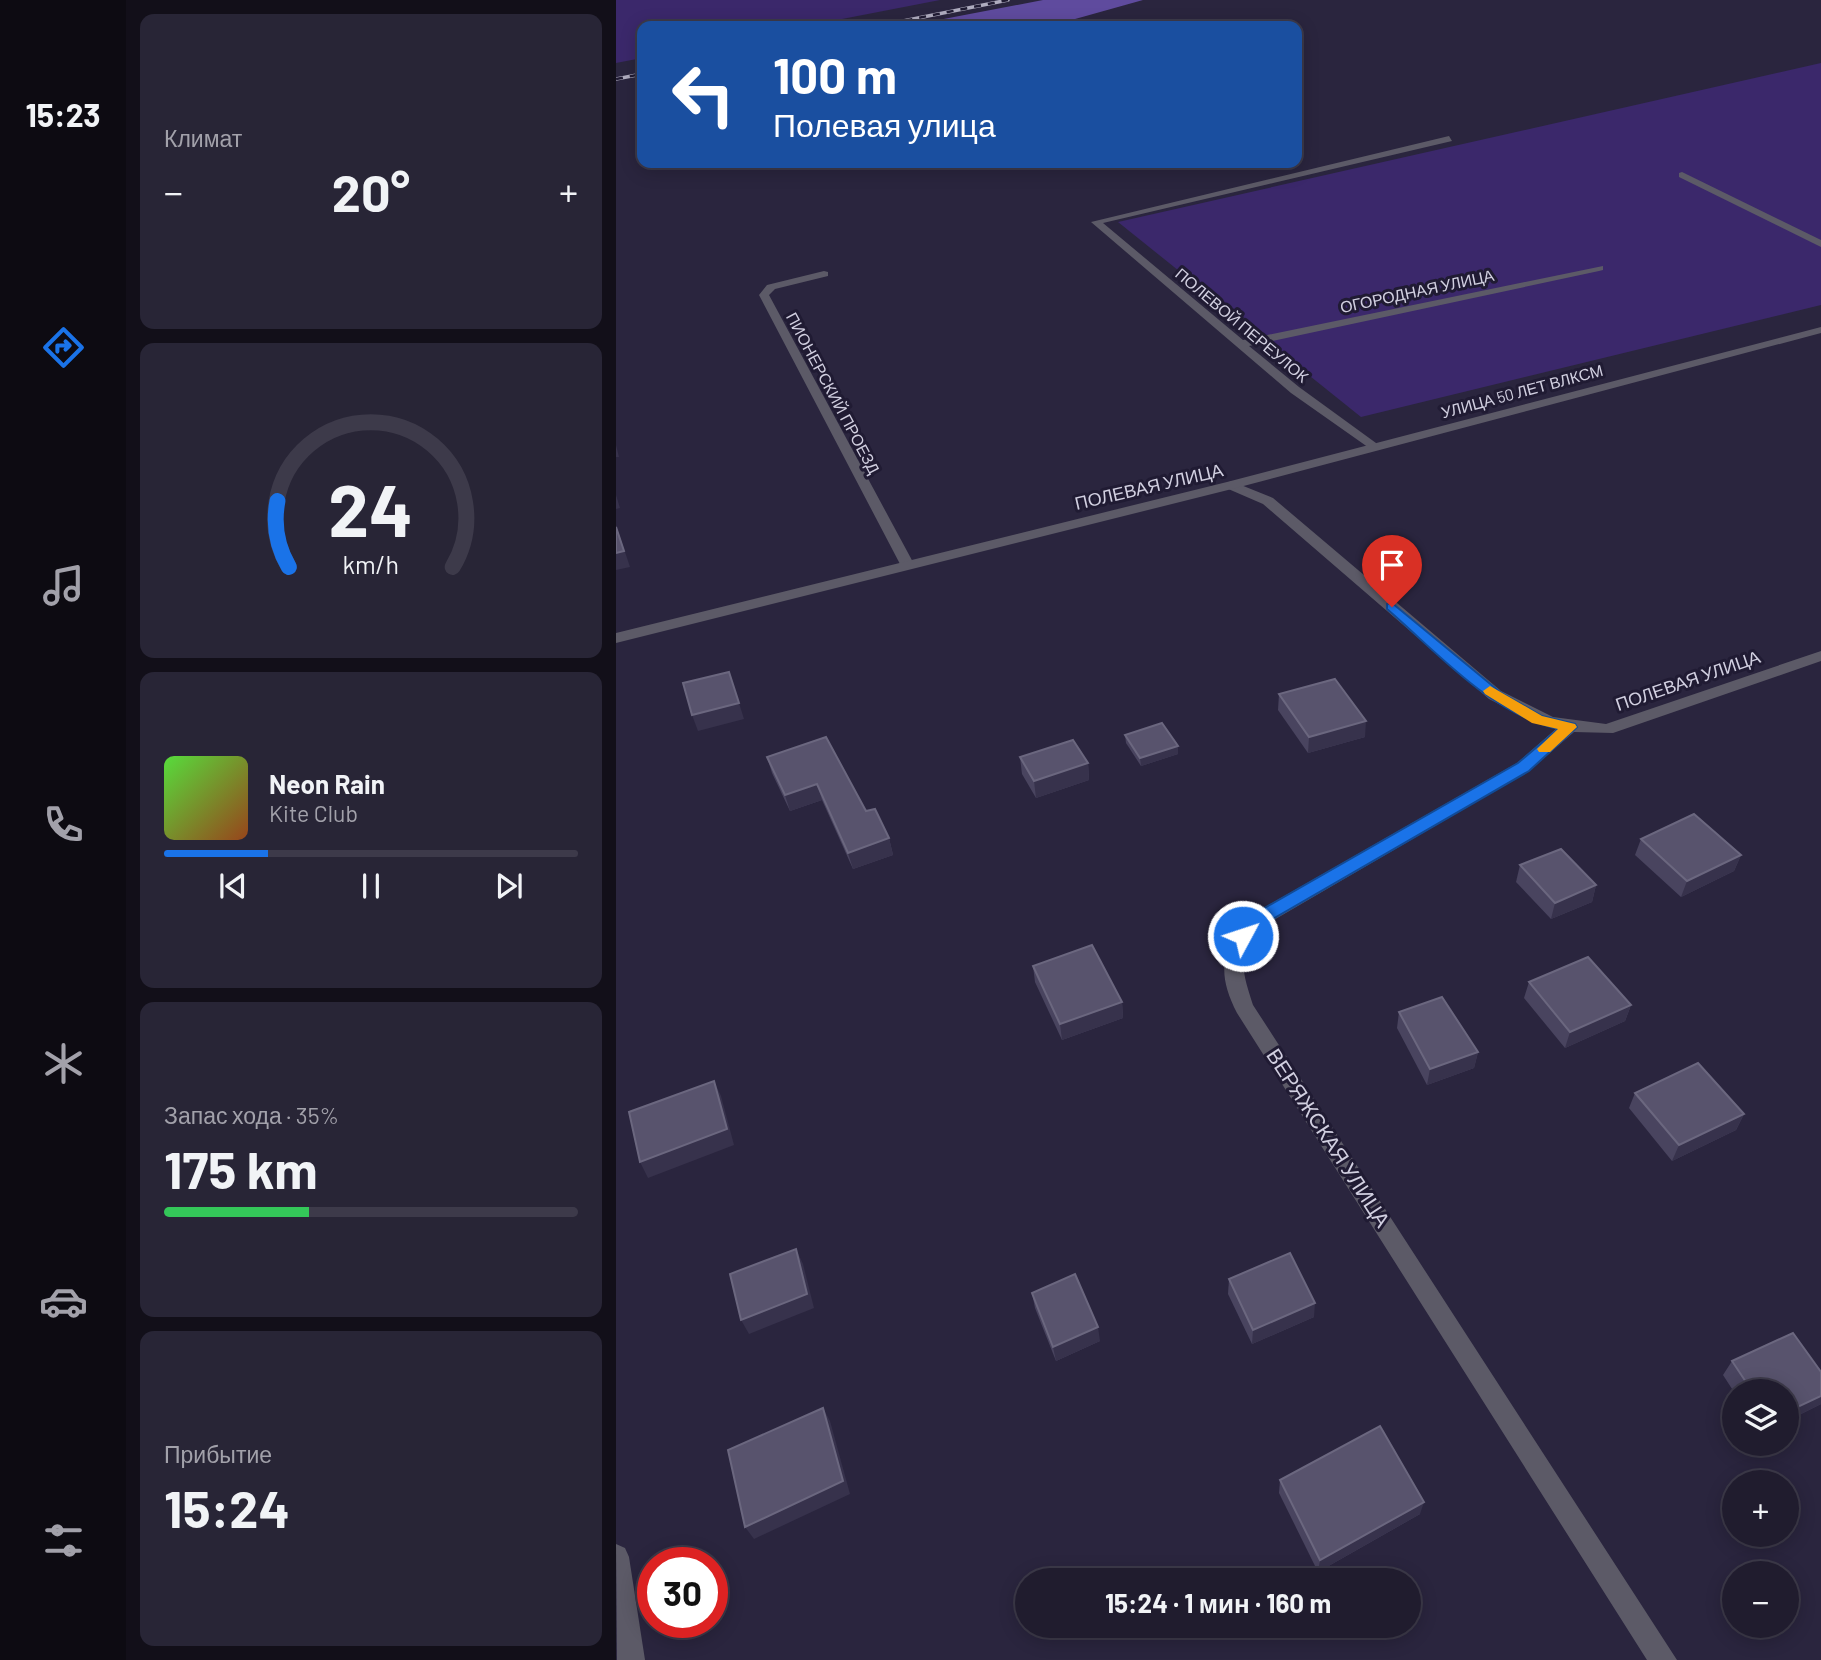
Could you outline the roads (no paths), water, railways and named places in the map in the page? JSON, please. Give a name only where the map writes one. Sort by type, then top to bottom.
[{"type":"street","name":"ПОЛЕВОЙ ПЕРЕУЛОК","points":[[1372,446],[1294,390],[1096,222],[1449,139]]},
{"type":"street","points":[[1682,175],[1821,244]]},
{"type":"street","name":"ОГОРОДНАЯ УЛИЦА","points":[[1241,344],[1600,268]]},
{"type":"street","name":"ПИОНЕРСКИЙ ПРОЕЗД","points":[[824,274],[771,287],[764,295],[907,564]]},
{"type":"street","name":"УЛИЦА 50 ЛЕТ ВЛКСМ","points":[[1231,485],[1821,330]]},
{"type":"street","name":"ПОЛЕВАЯ УЛИЦА","points":[[616,638],[1231,485],[1268,501],[1495,695],[1537,719],[1569,727],[1607,729],[1821,656]]},
{"type":"street","name":"ВЕРЯЖСКАЯ УЛИЦА","points":[[1569,727],[1523,767],[1253,923],[1233,948],[1233,974],[1244,1006],[1663,1660]]},
{"type":"street","points":[[616,1556],[631,1660]]},
{"type":"railway","points":[[903,21],[1008,0]]},
{"type":"railway","points":[[616,79],[637,75]]}]
